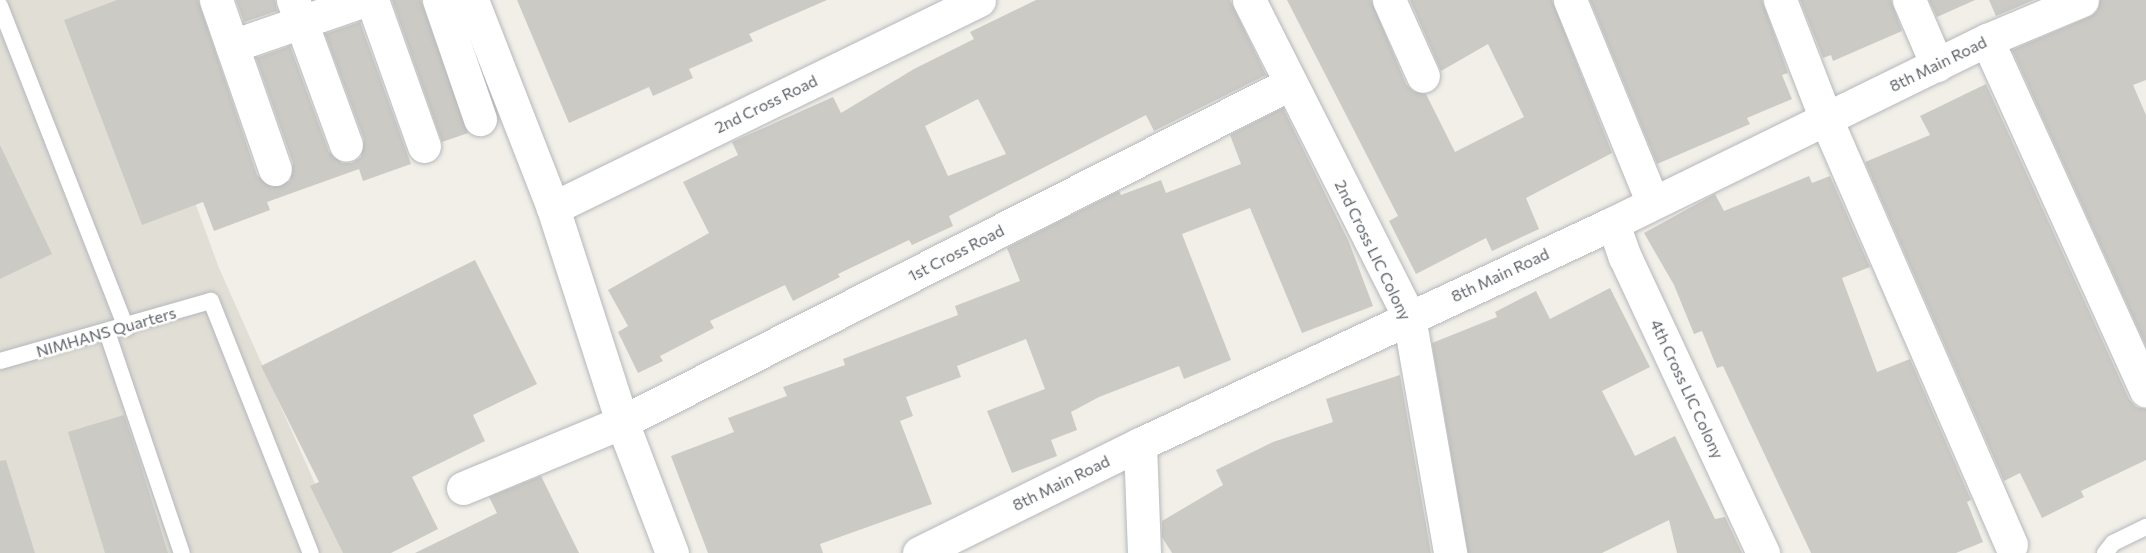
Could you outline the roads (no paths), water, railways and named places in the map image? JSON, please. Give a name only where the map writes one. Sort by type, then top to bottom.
[{"type":"street","points":[[216,0],[275,169]]},
{"type":"street","points":[[232,46],[297,11],[365,0]]},
{"type":"street","points":[[372,0],[424,146]]},
{"type":"street","points":[[440,0],[480,119]]},
{"type":"street","points":[[472,0],[553,208],[622,422],[672,553]]},
{"type":"street","name":"2nd Cross Road","points":[[553,208],[979,0]]},
{"type":"street","name":"2nd Cross LIC Colony","points":[[1249,0],[1289,84],[1409,317],[1450,553]]},
{"type":"street","points":[[1389,0],[1423,76]]},
{"type":"street","points":[[1570,0],[1653,203]]},
{"type":"street","points":[[1780,0],[1826,118],[2011,544]]},
{"type":"street","points":[[1909,0],[1937,65]]},
{"type":"street","name":"8th Main Road","points":[[919,553],[1140,444],[1613,223],[1987,40],[2072,2]]},
{"type":"street","points":[[297,11],[346,146]]},
{"type":"street","points":[[1987,40],[2146,391]]},
{"type":"street","name":"1st Cross Road","points":[[463,488],[622,422],[1289,84]]},
{"type":"street","name":"4th Cross LIC Colony","points":[[1613,223],[1625,257],[1764,553]]},
{"type":"street","points":[[1140,444],[1144,553]]},
{"type":"lane","points":[[0,6],[126,328]]},
{"type":"lane","name":"NIMHANS Quarters","points":[[0,361],[126,328],[211,301],[311,553]]},
{"type":"lane","points":[[107,333],[182,553]]},
{"type":"lane","points":[[2105,553],[2113,543],[2146,527]]}]
